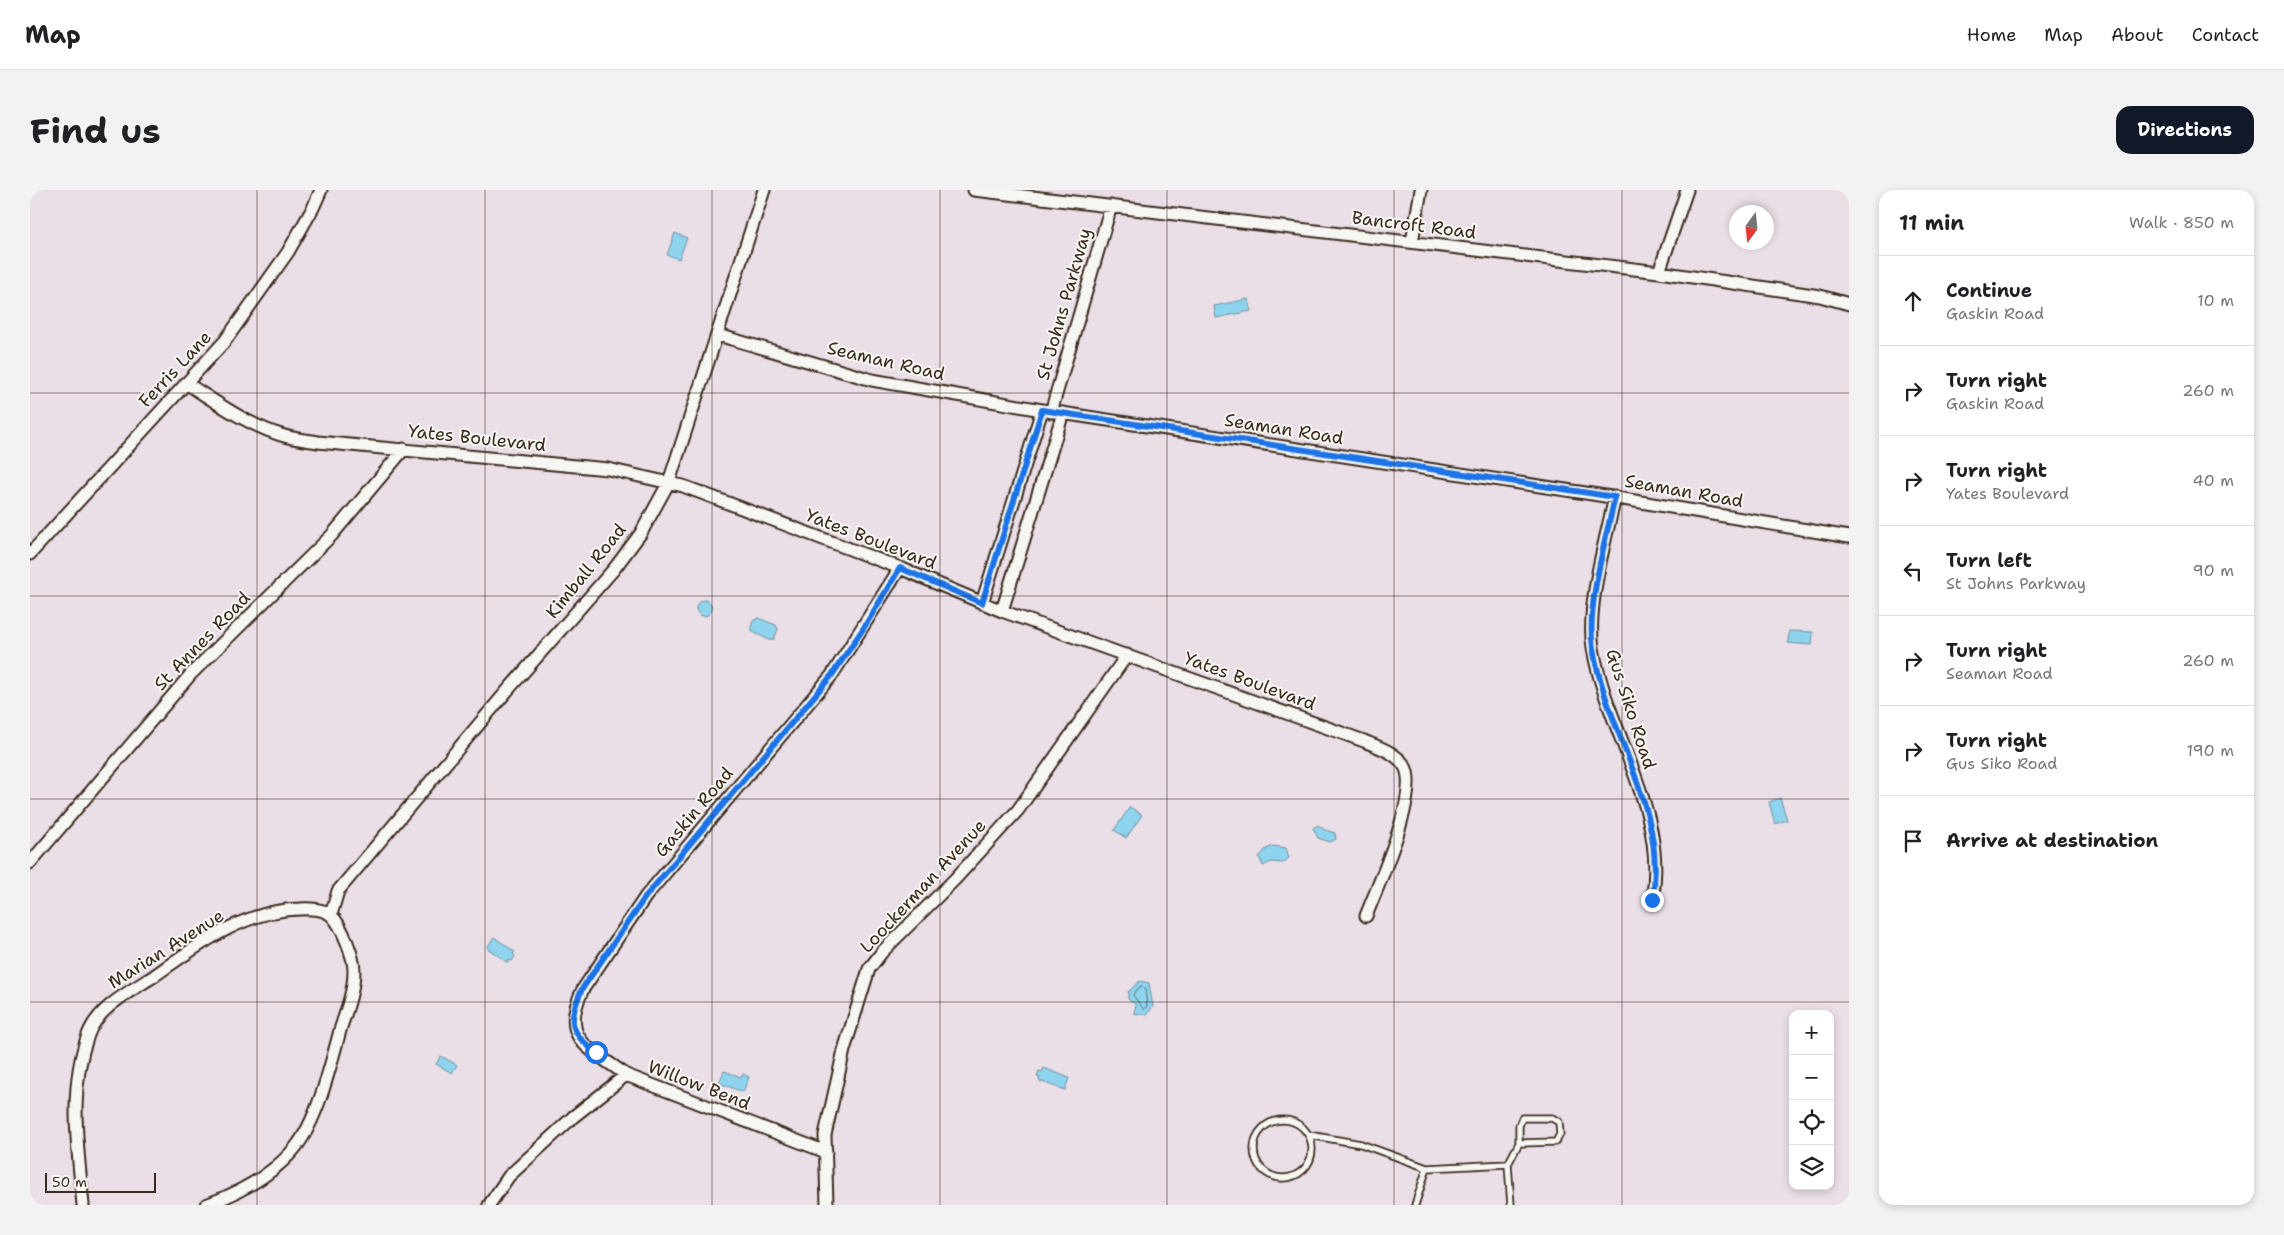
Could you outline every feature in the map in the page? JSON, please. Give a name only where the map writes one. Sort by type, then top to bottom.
[{"type":"street","name":"Ferris Lane","points":[[30,554],[226,341],[288,252],[314,208],[321,190]]},
{"type":"street","name":"Kimball Road","points":[[331,915],[338,891],[507,691],[614,569],[641,532],[669,482],[764,190]]},
{"type":"street","name":"Bancroft Road","points":[[974,190],[1011,192],[1110,206],[1658,272],[1820,296],[1849,304]]},
{"type":"street","points":[[1412,242],[1422,190]]},
{"type":"street","points":[[1658,272],[1687,190]]},
{"type":"street","name":"St Johns Parkway","points":[[1002,611],[1052,412],[1110,206]]},
{"type":"street","name":"Seaman Road","points":[[718,334],[872,380],[1052,412],[1615,497],[1849,537]]},
{"type":"street","name":"Yates Boulevard","points":[[186,383],[256,426],[282,435],[318,442],[608,469],[669,482],[900,568],[1002,611],[1364,741],[1394,755],[1405,765],[1410,779],[1400,826],[1366,916]]},
{"type":"street","name":"St Johns Parkway","points":[[982,603],[1052,412]]},
{"type":"street","name":"St Annes Road","points":[[30,863],[191,674],[332,535],[404,449]]},
{"type":"street","name":"Gus Siko Road","points":[[1615,497],[1593,599],[1592,646],[1602,688],[1652,827],[1656,877],[1652,900]]},
{"type":"street","name":"Gaskin Road","points":[[626,1075],[580,1041],[574,1029],[576,1003],[582,989],[646,896],[832,675],[900,568]]},
{"type":"street","name":"Loockerman Avenue","points":[[827,1205],[826,1135],[834,1088],[860,993],[869,969],[882,952],[956,878],[1018,810],[1127,655]]},
{"type":"street","name":"Marian Avenue","points":[[83,1205],[75,1113],[78,1073],[88,1034],[95,1022],[111,1005],[204,941],[251,918],[280,909],[310,908],[331,915]]},
{"type":"street","points":[[206,1205],[249,1186],[276,1167],[295,1148],[307,1130],[330,1066],[351,995],[354,971],[351,953],[342,932],[331,915]]},
{"type":"street","name":"Willow Bend","points":[[489,1205],[509,1176],[573,1117],[626,1075],[826,1152]]},
{"type":"lane","points":[[1511,1205],[1508,1164],[1519,1143],[1519,1126],[1522,1118],[1552,1118],[1559,1122],[1560,1134],[1556,1142],[1519,1143]]},
{"type":"lane","points":[[1310,1135],[1313,1144],[1310,1163],[1296,1176],[1276,1178],[1260,1168],[1254,1149],[1255,1140],[1267,1124],[1286,1120],[1304,1127],[1310,1135],[1361,1144],[1428,1168],[1508,1164]]},
{"type":"lane","points":[[1415,1205],[1428,1168]]},
{"type":"water","points":[[675,233],[687,238],[679,259],[667,255]]},
{"type":"water","points":[[1248,299],[1251,311],[1216,318],[1214,306]]},
{"type":"water","points":[[701,600],[707,600],[712,605],[710,614],[701,616],[696,611],[696,605]]},
{"type":"water","points":[[758,618],[776,625],[778,629],[774,639],[769,640],[753,632],[751,627],[753,621]]},
{"type":"water","points":[[1789,631],[1813,632],[1812,645],[1788,643]]},
{"type":"water","points":[[1780,798],[1787,820],[1775,824],[1769,802]]},
{"type":"water","points":[[1130,807],[1142,815],[1126,838],[1114,830]]},
{"type":"water","points":[[1318,825],[1325,830],[1335,833],[1336,839],[1330,842],[1318,838],[1313,828]]},
{"type":"water","points":[[1273,846],[1286,848],[1289,858],[1283,863],[1271,862],[1263,866],[1259,857],[1266,849]]},
{"type":"water","points":[[494,937],[515,952],[512,961],[509,960],[508,963],[487,948]]},
{"type":"water","points":[[1140,981],[1149,983],[1153,1007],[1146,1015],[1134,1013],[1136,1005],[1128,999],[1128,992]]},
{"type":"water","points":[[441,1056],[457,1065],[452,1073],[436,1064]]},
{"type":"water","points":[[1044,1068],[1069,1078],[1065,1090],[1039,1081],[1040,1078],[1037,1077],[1039,1071],[1042,1072]]},
{"type":"water","points":[[724,1071],[741,1077],[743,1074],[749,1077],[743,1092],[719,1083]]},
{"type":"route","points":[[596,1052],[580,1041],[574,1029],[573,1016],[582,989],[646,896],[832,675],[900,568],[982,603],[1042,410],[1404,465],[1451,474],[1615,497],[1593,599],[1592,646],[1602,688],[1652,827],[1656,877],[1652,900]]}]
